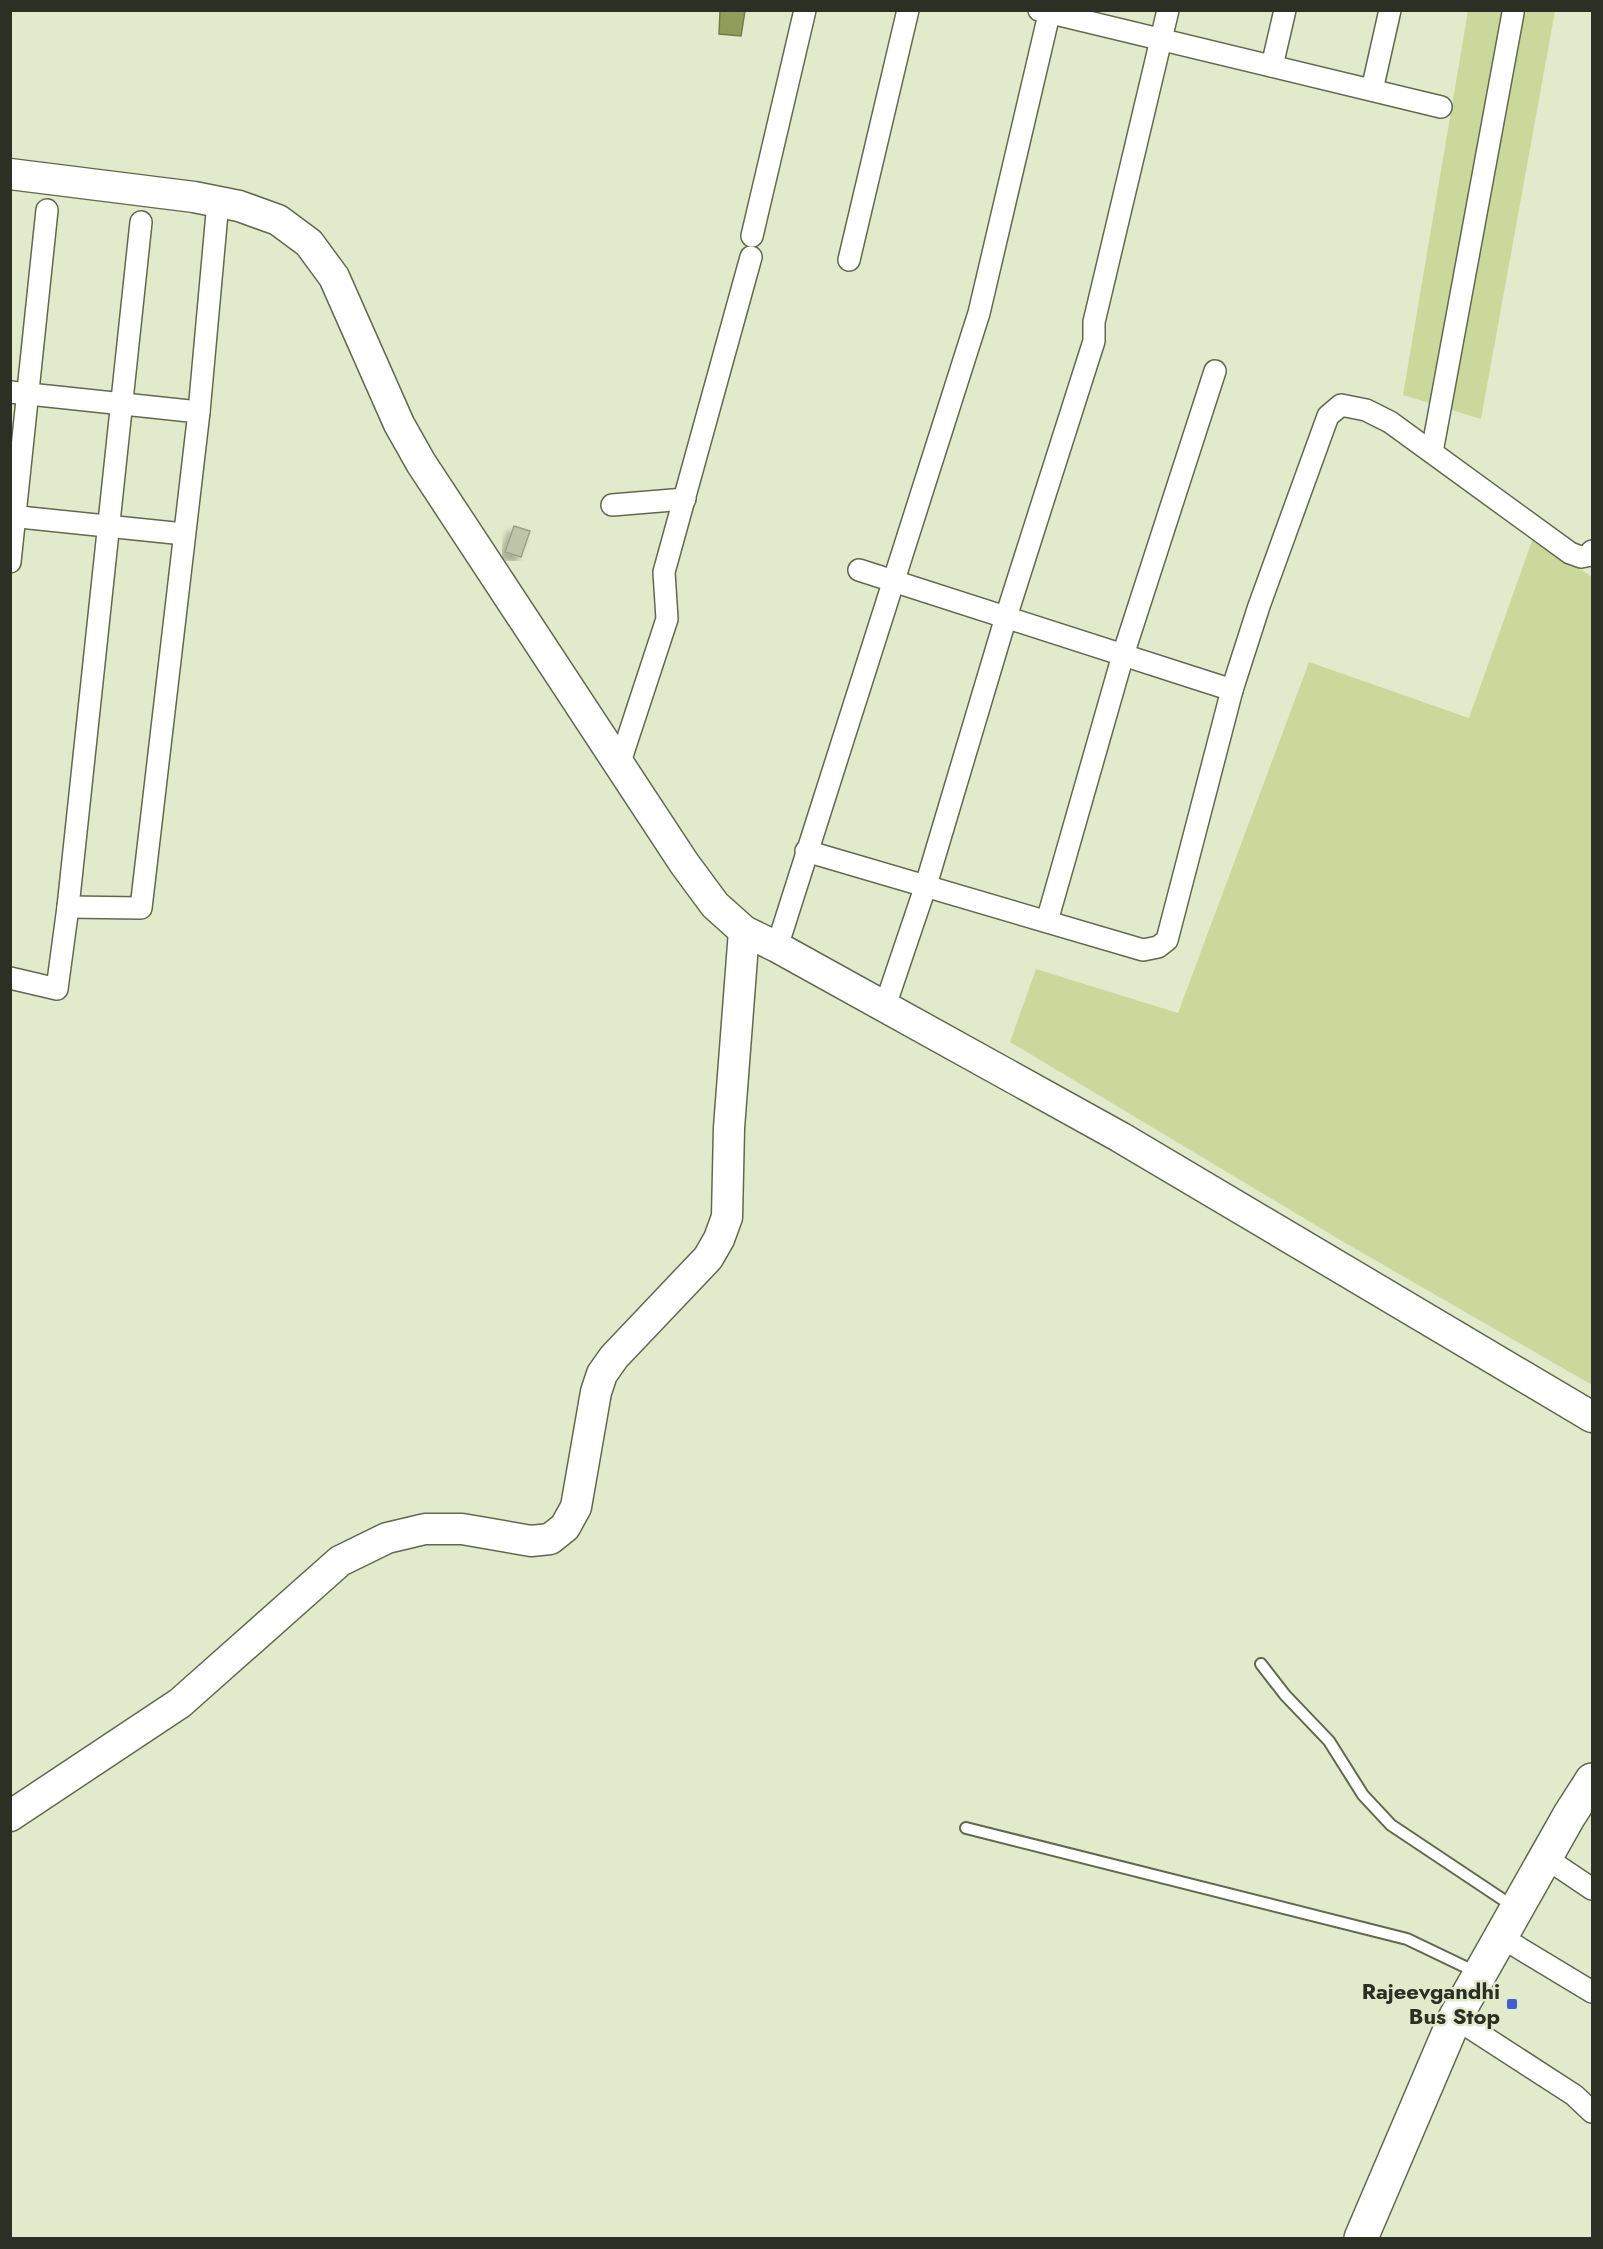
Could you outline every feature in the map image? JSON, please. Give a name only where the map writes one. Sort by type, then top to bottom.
[{"type":"highway","points":[[1361,2238],[1455,2018],[1569,1816],[1593,1780]]},
{"type":"street","points":[[752,236],[805,10]]},
{"type":"street","points":[[849,260],[908,10]]},
{"type":"street","points":[[885,1006],[926,885],[1006,617],[1094,341],[1094,322],[1168,10]]},
{"type":"street","points":[[1272,66],[1285,10]]},
{"type":"street","points":[[1372,90],[1390,10]]},
{"type":"street","points":[[777,947],[979,313],[1046,11],[1441,107]]},
{"type":"street","points":[[1432,452],[1513,13]]},
{"type":"street","points":[[10,174],[238,206],[279,220],[309,243],[334,277],[399,424],[421,463],[684,863],[715,905],[744,931],[885,1006],[1120,1137],[1593,1417]]},
{"type":"street","points":[[68,907],[141,908],[199,412],[218,202]]},
{"type":"street","points":[[10,562],[19,393],[47,210]]},
{"type":"street","points":[[10,978],[57,989],[68,907],[141,222]]},
{"type":"street","points":[[619,765],[667,619],[664,572],[751,257]]},
{"type":"street","points":[[1047,921],[1124,655],[1215,371]]},
{"type":"street","points":[[19,393],[199,412]]},
{"type":"street","points":[[806,851],[1143,950],[1158,947],[1167,940],[1232,690],[1259,606],[1329,416],[1341,405],[1366,410],[1390,422],[1570,554],[1581,558],[1591,555],[1593,550]]},
{"type":"street","points":[[612,505],[685,499]]},
{"type":"street","points":[[13,517],[184,534]]},
{"type":"street","points":[[859,570],[1232,690]]},
{"type":"street","points":[[10,1816],[180,1702],[340,1561],[387,1538],[424,1529],[462,1529],[531,1541],[550,1539],[565,1527],[576,1507],[596,1392],[602,1374],[614,1357],[708,1258],[719,1239],[727,1217],[729,1128],[744,931]]},
{"type":"street","points":[[1546,1858],[1593,1888]]},
{"type":"street","points":[[1501,1937],[1593,1992]]},
{"type":"street","points":[[1455,2018],[1574,2095],[1593,2112]]},
{"type":"lane","points":[[1261,1665],[1285,1695],[1329,1741],[1363,1795],[1391,1825],[1517,1909]]},
{"type":"lane","points":[[966,1828],[1407,1939],[1480,1974]]},
{"type":"shaded area","points":[[720,11],[745,11],[741,36],[719,34]]},
{"type":"shaded area","points":[[1468,11],[1555,11],[1481,419],[1403,395]]},
{"type":"shaded area","points":[[1533,538],[1592,577],[1592,1385],[1347,1244],[1010,1042],[1036,969],[1178,1013],[1309,662],[1469,718]]},
{"type":"building","points":[[514,526],[530,531],[521,557],[505,552]]},
{"type":"place","name":"Rajeevgandhi Bus Stop","points":[[1512,2004]]}]
